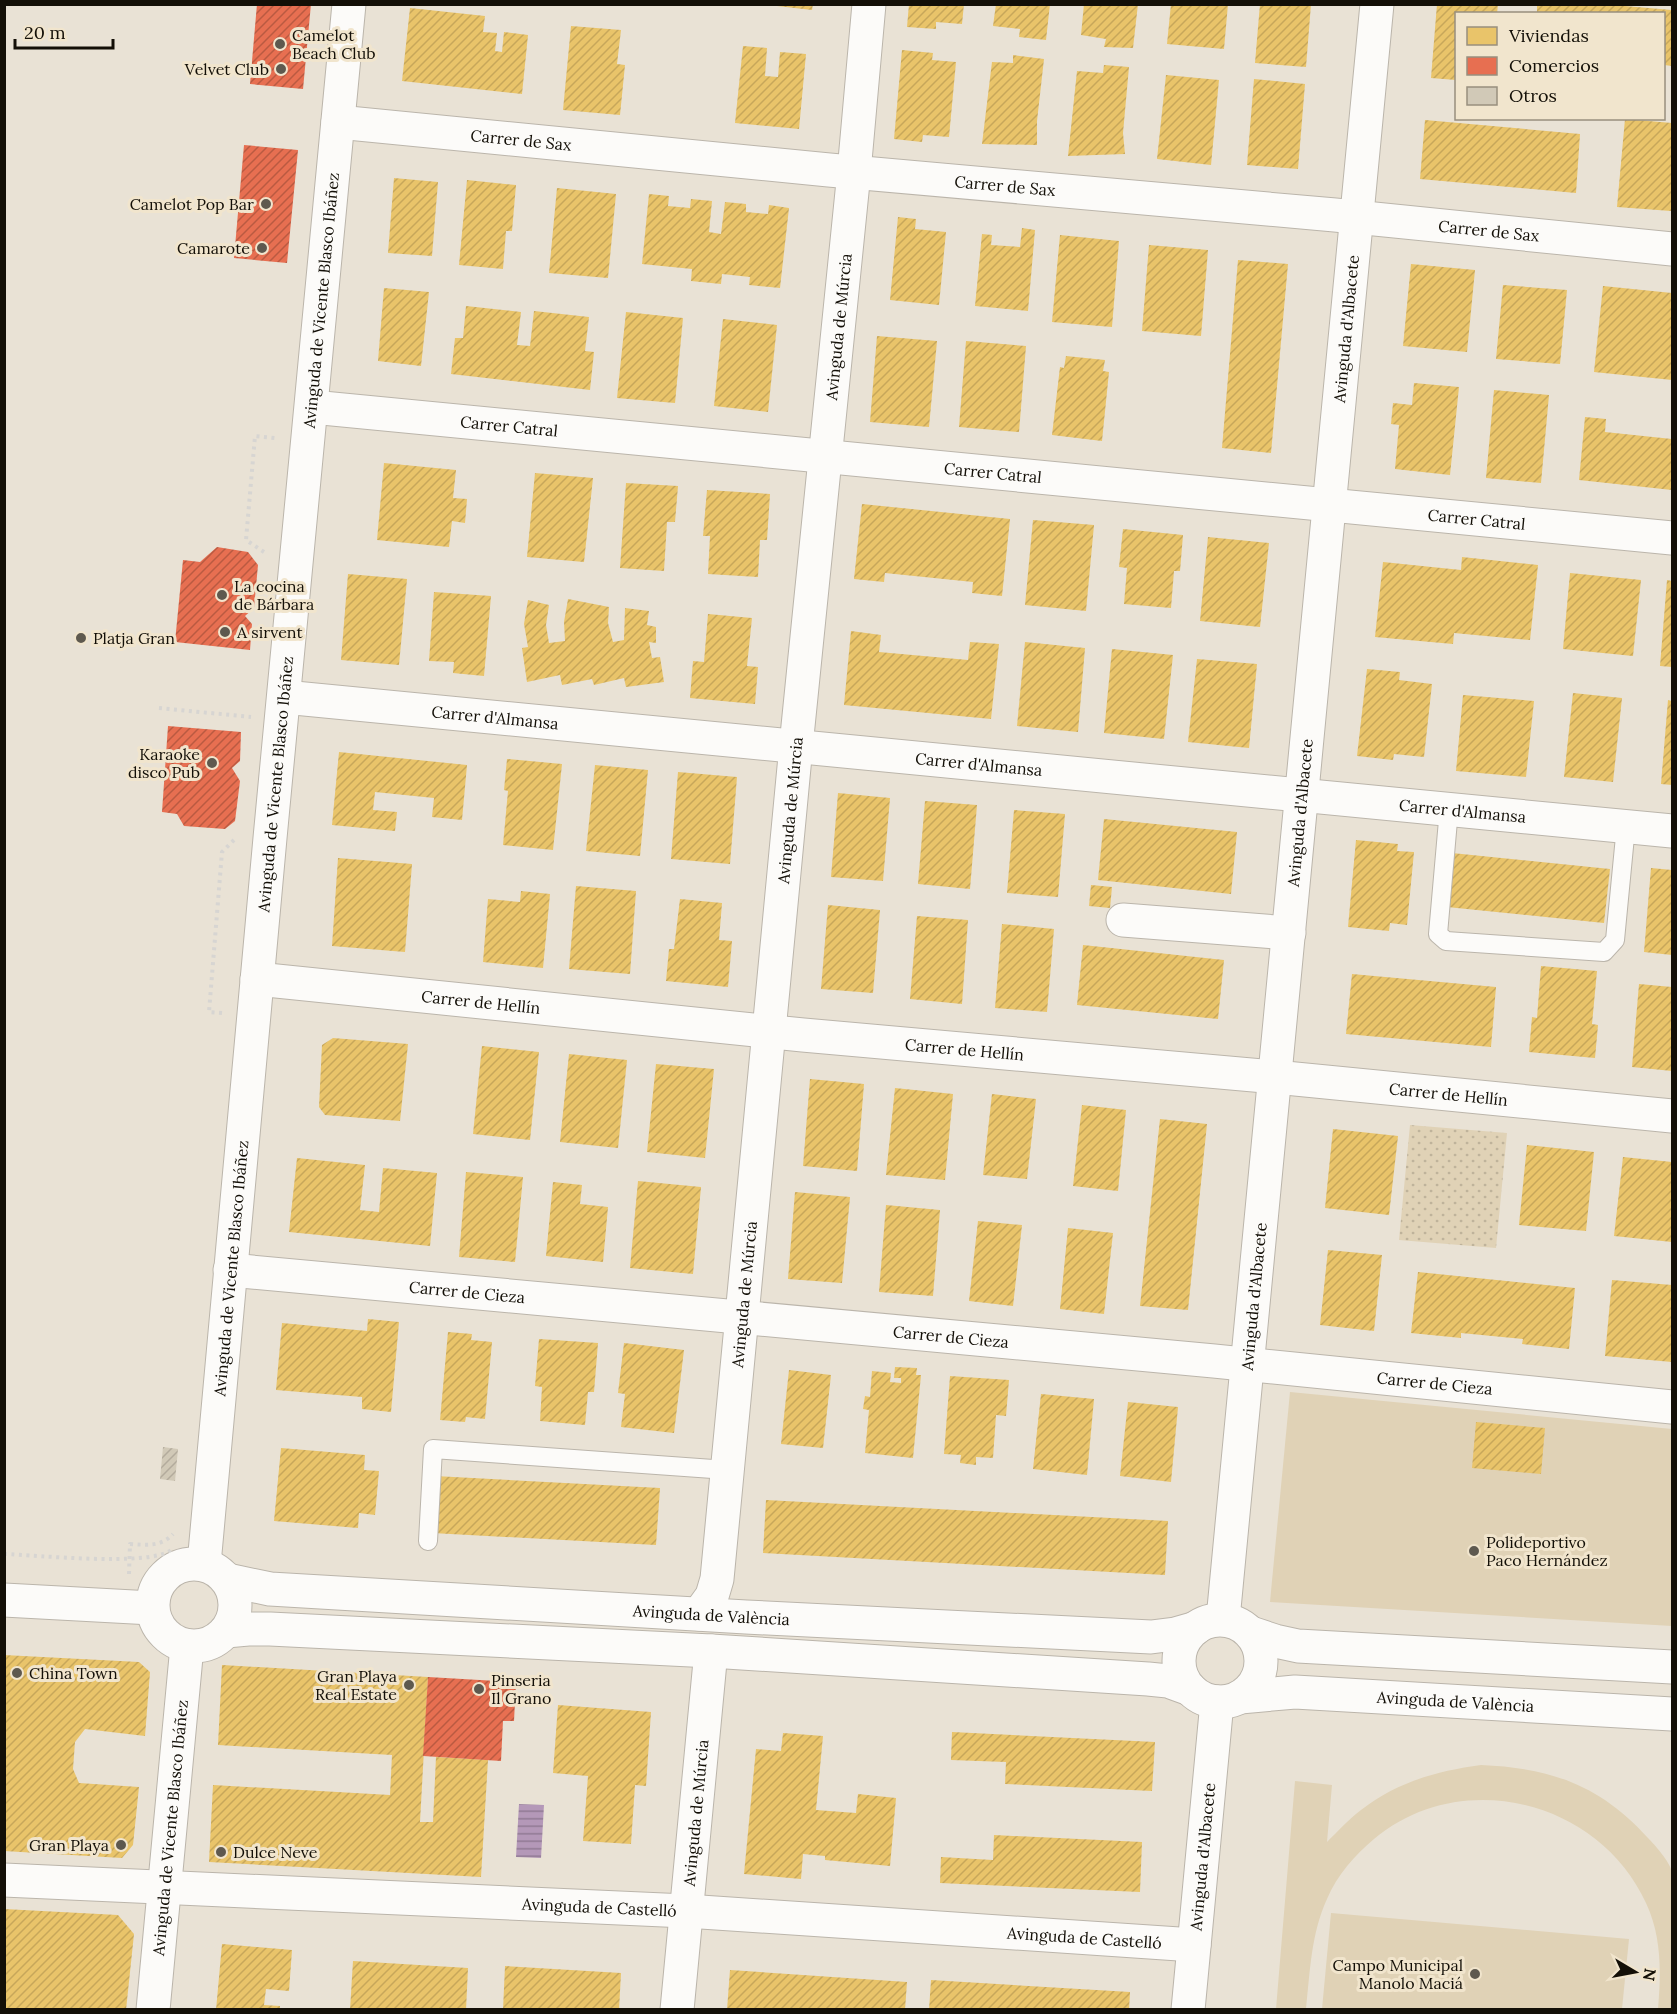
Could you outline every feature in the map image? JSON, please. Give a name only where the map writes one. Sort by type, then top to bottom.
[{"type":"street","name":"Avinguda de Vicente Blasco Ibáñez","points":[[215,1572],[230,1270],[349,4]]},
{"type":"street","name":"Avinguda de Múrcia","points":[[699,1614],[712,1596],[717,1579],[869,4]]},
{"type":"street","name":"Avinguda d'Albacete","points":[[1223,1627],[1377,4]]},
{"type":"street","name":"Carrer de Sax","points":[[338,122],[854,172],[1357,217],[1672,249]]},
{"type":"street","name":"Carrer Catral","points":[[312,408],[1672,538]]},
{"type":"street","name":"Carrer d'Almansa","points":[[283,708],[796,746],[1672,831]]},
{"type":"street","points":[[1122,920],[1289,933]]},
{"type":"street","name":"Carrer de Hellín","points":[[257,979],[769,1031],[1672,1116]]},
{"type":"street","name":"Carrer de Cieza","points":[[230,1270],[1672,1407]]},
{"type":"street","points":[[4,1600],[140,1607],[163,1633],[174,1642],[187,1646],[208,1644],[218,1639],[233,1620],[236,1606],[234,1592],[215,1572],[189,1563],[177,1566],[165,1574],[140,1607]]},
{"type":"street","name":"Avinguda de València","points":[[215,1572],[270,1589],[1151,1637],[1223,1627],[1298,1646],[1672,1667]]},
{"type":"street","points":[[1223,1627],[1259,1649],[1260,1668],[1254,1685],[1216,1696],[1181,1674],[1179,1657],[1185,1640],[1223,1627]]},
{"type":"street","name":"Avinguda de València","points":[[226,1631],[270,1629],[711,1651],[1148,1679],[1168,1681],[1216,1696],[1295,1692],[1672,1714]]},
{"type":"street","name":"Avinguda de Vicente Blasco Ibáñez","points":[[153,2010],[187,1646]]},
{"type":"street","name":"Avinguda de Múrcia","points":[[676,2010],[711,1651]]},
{"type":"street","name":"Avinguda d'Albacete","points":[[1188,2010],[1216,1696]]},
{"type":"street","name":"Avinguda de Castelló","points":[[4,1880],[686,1911],[1194,1945]]},
{"type":"lane","points":[[1449,809],[1438,934],[1446,940],[1604,952],[1615,940],[1626,826]]},
{"type":"lane","points":[[428,1541],[434,1449],[727,1470]]},
{"type":"path","points":[[267,554],[246,540],[255,436],[309,440]]},
{"type":"path","points":[[159,708],[249,717],[283,708]]},
{"type":"path","points":[[248,728],[249,717]]},
{"type":"path","points":[[209,1012],[222,852],[238,836]]},
{"type":"path","points":[[140,1607],[129,1560],[130,1544],[154,1546],[167,1540],[174,1533]]},
{"type":"path","points":[[4,1554],[129,1560],[153,1558]]},
{"type":"shaded area","points":[[1410,1125],[1507,1133],[1496,1248],[1399,1240]]},
{"type":"shaded area","name":"Polideportivo Paco Hernández","points":[[1290,1392],[1672,1429],[1672,1626],[1270,1602]]},
{"type":"shaded area","points":[[1481,1765],[1530,1770],[1552,1775],[1593,1792],[1630,1820],[1662,1854],[1673,1875],[1672,2009],[1658,2009],[1660,1969],[1655,1929],[1646,1903],[1624,1868],[1596,1839],[1562,1818],[1525,1805],[1486,1800],[1447,1804],[1409,1817],[1374,1839],[1360,1852],[1336,1882],[1322,1912],[1312,1953],[1306,2009],[1276,2009],[1295,1781],[1332,1785],[1327,1842],[1375,1800],[1403,1785],[1433,1774]]},
{"type":"shaded area","points":[[519,1804],[544,1805],[541,1858],[516,1857]]},
{"type":"shaded area","name":"Campo Municipal Manolo Maciá","points":[[1331,1913],[1629,1939],[1622,2009],[1322,2009]]},
{"type":"building: Viviendas","points":[[777,4],[813,4],[812,10],[777,6]]},
{"type":"building: Viviendas","points":[[909,4],[964,4],[962,24],[936,22],[936,29],[907,27]]},
{"type":"building: Viviendas","points":[[996,4],[1050,4],[1046,40],[1019,37],[1020,29],[993,26]]},
{"type":"building: Viviendas","points":[[1084,4],[1138,4],[1133,48],[1104,47],[1106,39],[1081,35]]},
{"type":"building: Viviendas","points":[[1171,4],[1228,4],[1224,49],[1167,44]]},
{"type":"building: Viviendas","points":[[1260,4],[1311,4],[1306,67],[1255,63]]},
{"type":"building: Viviendas","points":[[1437,4],[1498,4],[1497,12],[1455,12],[1455,80],[1431,78]]},
{"type":"building: Viviendas","points":[[1537,5],[1613,5],[1672,10],[1672,66],[1665,65],[1665,12],[1537,12]]},
{"type":"building: Viviendas","points":[[410,8],[485,16],[483,32],[497,33],[495,51],[502,52],[504,32],[528,35],[522,94],[402,81]]},
{"type":"building: Viviendas","points":[[571,26],[621,30],[617,64],[625,65],[620,115],[563,110]]},
{"type":"building: Viviendas","points":[[743,46],[767,48],[765,76],[778,77],[780,52],[806,54],[799,129],[735,123]]},
{"type":"building: Viviendas","points":[[902,50],[933,53],[932,60],[956,62],[949,137],[923,135],[922,142],[894,139]]},
{"type":"building: Viviendas","points":[[1013,55],[1044,59],[1037,121],[1037,145],[982,144],[992,62],[1013,63]]},
{"type":"building: Viviendas","points":[[1104,65],[1129,67],[1123,133],[1125,154],[1068,156],[1077,71],[1103,73]]},
{"type":"building: Viviendas","points":[[1166,75],[1219,80],[1211,165],[1157,159]]},
{"type":"building: Viviendas","points":[[1254,79],[1305,84],[1298,169],[1247,165]]},
{"type":"building: Viviendas","points":[[1425,120],[1580,134],[1576,193],[1420,179]]},
{"type":"building: Viviendas","points":[[1625,120],[1672,123],[1671,211],[1617,207]]},
{"type":"building: Viviendas","points":[[394,178],[438,182],[432,256],[388,253]]},
{"type":"building: Viviendas","points":[[467,180],[516,185],[512,231],[506,231],[503,269],[459,265]]},
{"type":"building: Viviendas","points":[[557,188],[616,194],[608,278],[549,273]]},
{"type":"building: Viviendas","points":[[649,194],[669,196],[668,206],[690,208],[691,199],[712,201],[709,232],[721,234],[725,202],[746,204],[746,212],[768,214],[769,205],[789,208],[780,288],[749,285],[750,277],[722,274],[721,284],[691,281],[692,269],[642,264]]},
{"type":"building: Viviendas","points":[[898,217],[916,219],[915,229],[946,232],[939,305],[890,300]]},
{"type":"building: Viviendas","points":[[1022,228],[1035,230],[1028,311],[975,306],[982,234],[992,235],[991,245],[1020,247]]},
{"type":"building: Viviendas","points":[[1060,235],[1119,241],[1112,327],[1052,322]]},
{"type":"building: Viviendas","points":[[1149,245],[1208,250],[1201,336],[1142,331]]},
{"type":"building: Viviendas","points":[[1238,260],[1288,264],[1271,453],[1222,448]]},
{"type":"building: Viviendas","points":[[1411,264],[1475,270],[1467,352],[1403,346]]},
{"type":"building: Viviendas","points":[[1503,285],[1567,290],[1560,364],[1496,359]]},
{"type":"building: Viviendas","points":[[1603,286],[1672,293],[1672,380],[1594,372]]},
{"type":"building: Viviendas","points":[[384,288],[429,292],[421,366],[378,361]]},
{"type":"building: Viviendas","points":[[466,306],[521,312],[517,345],[530,346],[534,311],[589,317],[585,351],[594,352],[590,390],[451,374],[455,338],[463,338]]},
{"type":"building: Viviendas","points":[[626,312],[683,318],[675,403],[617,398]]},
{"type":"building: Viviendas","points":[[723,319],[777,325],[768,412],[714,406]]},
{"type":"building: Viviendas","points":[[877,336],[937,341],[929,427],[870,422]]},
{"type":"building: Viviendas","points":[[966,341],[1026,346],[1019,432],[959,427]]},
{"type":"building: Viviendas","points":[[1066,356],[1105,360],[1103,371],[1109,372],[1102,441],[1052,435],[1060,367],[1064,368]]},
{"type":"building: Viviendas","points":[[1414,383],[1459,387],[1450,475],[1395,469],[1399,425],[1391,424],[1393,403],[1412,405]]},
{"type":"building: Viviendas","points":[[1494,390],[1549,395],[1541,483],[1486,478]]},
{"type":"building: Viviendas","points":[[1585,417],[1606,419],[1605,432],[1672,439],[1672,490],[1579,480]]},
{"type":"building: Viviendas","points":[[384,463],[456,470],[453,498],[467,499],[465,523],[452,521],[449,547],[377,540]]},
{"type":"building: Viviendas","points":[[535,473],[593,478],[584,562],[527,557]]},
{"type":"building: Viviendas","points":[[626,483],[678,486],[675,522],[667,522],[664,571],[620,568]]},
{"type":"building: Viviendas","points":[[707,490],[770,494],[767,540],[760,540],[758,577],[708,574],[710,536],[703,536]]},
{"type":"building: Viviendas","points":[[862,504],[1010,519],[1002,596],[972,593],[973,582],[885,573],[884,582],[854,579]]},
{"type":"building: Viviendas","points":[[1033,520],[1094,525],[1086,611],[1025,605]]},
{"type":"building: Viviendas","points":[[1123,529],[1183,535],[1180,571],[1174,571],[1171,608],[1124,604],[1127,568],[1119,567]]},
{"type":"building: Viviendas","points":[[1208,537],[1269,543],[1260,627],[1200,621]]},
{"type":"building: Viviendas","points":[[1462,557],[1538,565],[1530,640],[1454,633],[1453,644],[1375,637],[1383,562],[1461,570]]},
{"type":"building: Viviendas","points":[[1570,573],[1641,580],[1633,656],[1563,649]]},
{"type":"building: Viviendas","points":[[348,574],[407,579],[399,665],[341,660]]},
{"type":"building: Viviendas","points":[[1667,580],[1672,581],[1672,667],[1660,666]]},
{"type":"building: Viviendas","points":[[434,592],[491,596],[484,676],[453,673],[454,662],[429,661]]},
{"type":"building: Viviendas","points":[[568,599],[609,607],[608,623],[613,642],[624,640],[625,608],[649,611],[647,625],[656,627],[656,643],[649,642],[652,658],[660,657],[664,682],[626,687],[624,678],[594,685],[592,679],[562,685],[560,675],[527,682],[522,648],[528,647],[524,624],[528,600],[549,605],[546,625],[549,643],[565,641],[564,622]]},
{"type":"building: Viviendas","points":[[708,614],[752,618],[747,666],[758,667],[755,704],[690,698],[693,661],[704,662]]},
{"type":"building: Viviendas","points":[[851,631],[881,635],[879,652],[968,660],[970,642],[999,644],[991,719],[844,705]]},
{"type":"building: Viviendas","points":[[1025,642],[1085,648],[1078,732],[1017,726]]},
{"type":"building: Viviendas","points":[[1112,649],[1173,655],[1164,739],[1104,733]]},
{"type":"building: Viviendas","points":[[1197,659],[1257,664],[1249,748],[1188,742]]},
{"type":"building: Viviendas","points":[[1367,669],[1400,672],[1399,680],[1432,684],[1424,757],[1394,754],[1393,760],[1357,756]]},
{"type":"building: Viviendas","points":[[1573,693],[1622,698],[1613,782],[1564,777]]},
{"type":"building: Viviendas","points":[[1463,695],[1534,701],[1526,777],[1456,771]]},
{"type":"building: Viviendas","points":[[1668,700],[1672,701],[1672,785],[1661,784]]},
{"type":"building: Viviendas","points":[[339,752],[467,765],[462,820],[432,817],[434,798],[375,792],[373,810],[397,812],[395,831],[332,825]]},
{"type":"building: Viviendas","points":[[507,759],[562,764],[553,850],[503,845],[508,791],[504,790]]},
{"type":"building: Viviendas","points":[[595,765],[648,770],[640,856],[586,851]]},
{"type":"building: Viviendas","points":[[678,772],[737,777],[730,864],[671,859]]},
{"type":"building: Viviendas","points":[[838,793],[890,798],[883,881],[831,877]]},
{"type":"building: Viviendas","points":[[925,801],[977,805],[970,889],[918,884]]},
{"type":"building: Viviendas","points":[[1014,810],[1065,814],[1058,897],[1007,893]]},
{"type":"building: Viviendas","points":[[1104,819],[1237,832],[1231,894],[1098,880]]},
{"type":"building: Viviendas","points":[[1356,840],[1398,844],[1397,851],[1414,852],[1407,925],[1390,923],[1389,931],[1348,927]]},
{"type":"building: Viviendas","points":[[1452,853],[1610,869],[1604,923],[1447,907]]},
{"type":"building: Viviendas","points":[[338,858],[412,864],[405,952],[332,946]]},
{"type":"building: Viviendas","points":[[1651,868],[1672,870],[1672,955],[1644,952]]},
{"type":"building: Viviendas","points":[[1091,885],[1112,887],[1110,908],[1089,906]]},
{"type":"building: Viviendas","points":[[576,886],[636,891],[630,974],[569,969]]},
{"type":"building: Viviendas","points":[[521,891],[550,894],[543,968],[483,962],[488,899],[520,902]]},
{"type":"building: Viviendas","points":[[680,899],[722,903],[719,940],[732,941],[728,987],[666,981],[669,949],[674,949]]},
{"type":"building: Viviendas","points":[[828,905],[880,910],[873,993],[821,989]]},
{"type":"building: Viviendas","points":[[917,916],[968,920],[962,1004],[910,999]]},
{"type":"building: Viviendas","points":[[1002,924],[1054,929],[1047,1012],[995,1008]]},
{"type":"building: Viviendas","points":[[1083,945],[1224,960],[1218,1019],[1077,1005]]},
{"type":"building: Viviendas","points":[[1541,966],[1597,971],[1592,1024],[1598,1025],[1595,1058],[1529,1052],[1532,1017],[1537,1018]]},
{"type":"building: Viviendas","points":[[1352,974],[1496,987],[1491,1047],[1346,1034]]},
{"type":"building: Viviendas","points":[[1639,984],[1672,987],[1672,1071],[1632,1067]]},
{"type":"building: Viviendas","points":[[333,1038],[408,1044],[400,1121],[325,1115],[319,1107],[322,1045]]},
{"type":"building: Viviendas","points":[[482,1046],[539,1052],[530,1140],[473,1134]]},
{"type":"building: Viviendas","points":[[569,1054],[627,1060],[618,1148],[560,1142]]},
{"type":"building: Viviendas","points":[[656,1064],[714,1069],[705,1158],[647,1152]]},
{"type":"building: Viviendas","points":[[810,1079],[864,1084],[857,1171],[803,1166]]},
{"type":"building: Viviendas","points":[[895,1088],[953,1094],[945,1180],[886,1175]]},
{"type":"building: Viviendas","points":[[992,1094],[1036,1099],[1027,1179],[983,1175]]},
{"type":"building: Viviendas","points":[[1082,1105],[1126,1110],[1118,1191],[1073,1186]]},
{"type":"building: Viviendas","points":[[1160,1119],[1207,1124],[1188,1310],[1140,1306]]},
{"type":"building: Viviendas","points":[[1333,1129],[1398,1136],[1389,1215],[1325,1208]]},
{"type":"building: Viviendas","points":[[1527,1145],[1594,1152],[1586,1231],[1519,1225]]},
{"type":"building: Viviendas","points":[[1623,1157],[1672,1162],[1672,1242],[1614,1236]]},
{"type":"building: Viviendas","points":[[297,1158],[365,1165],[360,1210],[379,1212],[383,1168],[437,1173],[430,1246],[289,1232]]},
{"type":"building: Viviendas","points":[[466,1172],[523,1177],[515,1262],[459,1257]]},
{"type":"building: Viviendas","points":[[638,1181],[701,1187],[693,1274],[630,1268]]},
{"type":"building: Viviendas","points":[[553,1182],[582,1185],[580,1204],[608,1207],[603,1262],[546,1256]]},
{"type":"building: Viviendas","points":[[795,1192],[850,1197],[842,1283],[788,1279]]},
{"type":"building: Viviendas","points":[[886,1205],[940,1210],[933,1296],[879,1292]]},
{"type":"building: Viviendas","points":[[978,1221],[1022,1225],[1013,1306],[969,1301]]},
{"type":"building: Viviendas","points":[[1068,1228],[1113,1233],[1104,1314],[1060,1309]]},
{"type":"building: Viviendas","points":[[1328,1250],[1382,1255],[1374,1331],[1320,1325]]},
{"type":"building: Viviendas","points":[[1418,1272],[1575,1288],[1569,1349],[1522,1344],[1523,1339],[1461,1333],[1461,1338],[1411,1333]]},
{"type":"building: Viviendas","points":[[1612,1280],[1672,1285],[1672,1362],[1605,1356]]},
{"type":"building: Viviendas","points":[[368,1319],[399,1322],[391,1412],[362,1409],[362,1397],[276,1390],[282,1323],[367,1331]]},
{"type":"building: Viviendas","points":[[448,1332],[472,1334],[471,1340],[492,1342],[485,1419],[466,1417],[465,1422],[440,1420]]},
{"type":"building: Viviendas","points":[[539,1339],[598,1343],[594,1392],[588,1392],[585,1425],[540,1421],[542,1387],[535,1386]]},
{"type":"building: Viviendas","points":[[624,1343],[684,1350],[674,1433],[621,1427],[625,1394],[618,1393]]},
{"type":"building: Viviendas","points":[[895,1367],[917,1368],[916,1375],[921,1375],[913,1458],[865,1453],[869,1410],[863,1409],[865,1396],[870,1397],[872,1371],[891,1373],[890,1382],[901,1383],[901,1378],[894,1378]]},
{"type":"building: Viviendas","points":[[789,1370],[831,1375],[823,1448],[781,1444]]},
{"type":"building: Viviendas","points":[[950,1376],[1009,1380],[1006,1416],[996,1415],[993,1458],[976,1457],[976,1465],[960,1463],[961,1455],[944,1454]]},
{"type":"building: Viviendas","points":[[1041,1394],[1094,1399],[1087,1475],[1033,1469]]},
{"type":"building: Viviendas","points":[[1128,1402],[1178,1407],[1171,1482],[1120,1476]]},
{"type":"building: Viviendas","points":[[1476,1422],[1545,1428],[1541,1474],[1472,1468]]},
{"type":"building: Viviendas","points":[[281,1448],[365,1455],[364,1470],[379,1471],[375,1515],[359,1513],[358,1528],[274,1521]]},
{"type":"building: Viviendas","points":[[435,1476],[660,1488],[656,1545],[432,1533]]},
{"type":"building: Viviendas","points":[[766,1500],[1168,1521],[1165,1575],[763,1553]]},
{"type":"building: Viviendas","points":[[4,1655],[139,1662],[150,1672],[145,1736],[85,1729],[75,1742],[73,1769],[79,1783],[139,1787],[133,1845],[122,1858],[4,1851]]},
{"type":"building: Viviendas","points":[[222,1665],[428,1677],[420,1822],[433,1822],[436,1757],[488,1760],[481,1877],[209,1862],[213,1785],[390,1795],[392,1755],[218,1745]]},
{"type":"building: Viviendas","points":[[558,1705],[651,1712],[646,1786],[635,1785],[631,1844],[583,1841],[588,1776],[553,1773]]},
{"type":"building: Viviendas","points":[[952,1732],[1155,1742],[1152,1791],[1005,1784],[1006,1762],[951,1760]]},
{"type":"building: Viviendas","points":[[783,1733],[823,1736],[816,1810],[856,1813],[858,1794],[896,1798],[890,1866],[825,1860],[825,1856],[803,1854],[801,1879],[744,1874],[756,1749],[781,1751]]},
{"type":"building: Viviendas","points":[[994,1835],[1142,1842],[1140,1892],[940,1883],[941,1857],[993,1860]]},
{"type":"building: Viviendas","points":[[4,1909],[118,1915],[134,1934],[126,2010],[4,2010]]},
{"type":"building: Viviendas","points":[[222,1944],[292,1950],[289,1991],[266,1989],[264,2005],[280,2006],[280,2010],[216,2010]]},
{"type":"building: Viviendas","points":[[353,1961],[468,1968],[466,2010],[350,2010]]},
{"type":"building: Viviendas","points":[[505,1966],[621,1973],[619,2010],[503,2010]]},
{"type":"building: Viviendas","points":[[730,1970],[907,1982],[905,2010],[727,2010]]},
{"type":"building: Viviendas","points":[[931,1980],[1130,1992],[1129,2010],[929,2010]]},
{"type":"building: Comercios","name":"Camelot Beach Club","points":[[257,4],[311,4],[303,89],[250,84]]},
{"type":"building: Comercios","name":"Camelot Pop Bar","points":[[244,145],[298,150],[287,263],[234,258]]},
{"type":"building: Comercios","points":[[217,547],[248,552],[258,565],[254,608],[245,616],[252,624],[250,650],[175,642],[183,560],[200,562]]},
{"type":"building: Comercios","points":[[168,726],[241,732],[240,761],[232,768],[240,781],[235,821],[225,829],[184,826],[177,814],[162,812]]},
{"type":"building: Comercios","points":[[428,1677],[516,1682],[514,1721],[503,1721],[501,1761],[423,1756]]},
{"type":"building: Otros","points":[[163,1447],[178,1449],[175,1481],[160,1479]]},
{"type":"place","name":"Camelot Beach Club","points":[[280,44]]},
{"type":"place","name":"Velvet Club","points":[[281,69]]},
{"type":"place","name":"Camelot Pop Bar","points":[[266,204]]},
{"type":"place","name":"Camarote","points":[[262,248]]},
{"type":"place","name":"La cocina de Bárbara","points":[[222,595]]},
{"type":"place","name":"A sirvent","points":[[225,632]]},
{"type":"place","name":"Platja Gran","points":[[81,638]]},
{"type":"place","name":"Karaoke disco Pub","points":[[212,763]]},
{"type":"place","name":"Polideportivo Paco Hernández","points":[[1474,1551]]},
{"type":"place","name":"China Town","points":[[17,1673]]},
{"type":"place","name":"Gran Playa Real Estate","points":[[409,1685]]},
{"type":"place","name":"Pinseria Il Grano","points":[[479,1689]]},
{"type":"place","name":"Gran Playa","points":[[121,1845]]},
{"type":"place","name":"Dulce Neve","points":[[221,1852]]},
{"type":"place","name":"Campo Municipal Manolo Maciá","points":[[1475,1974]]}]
